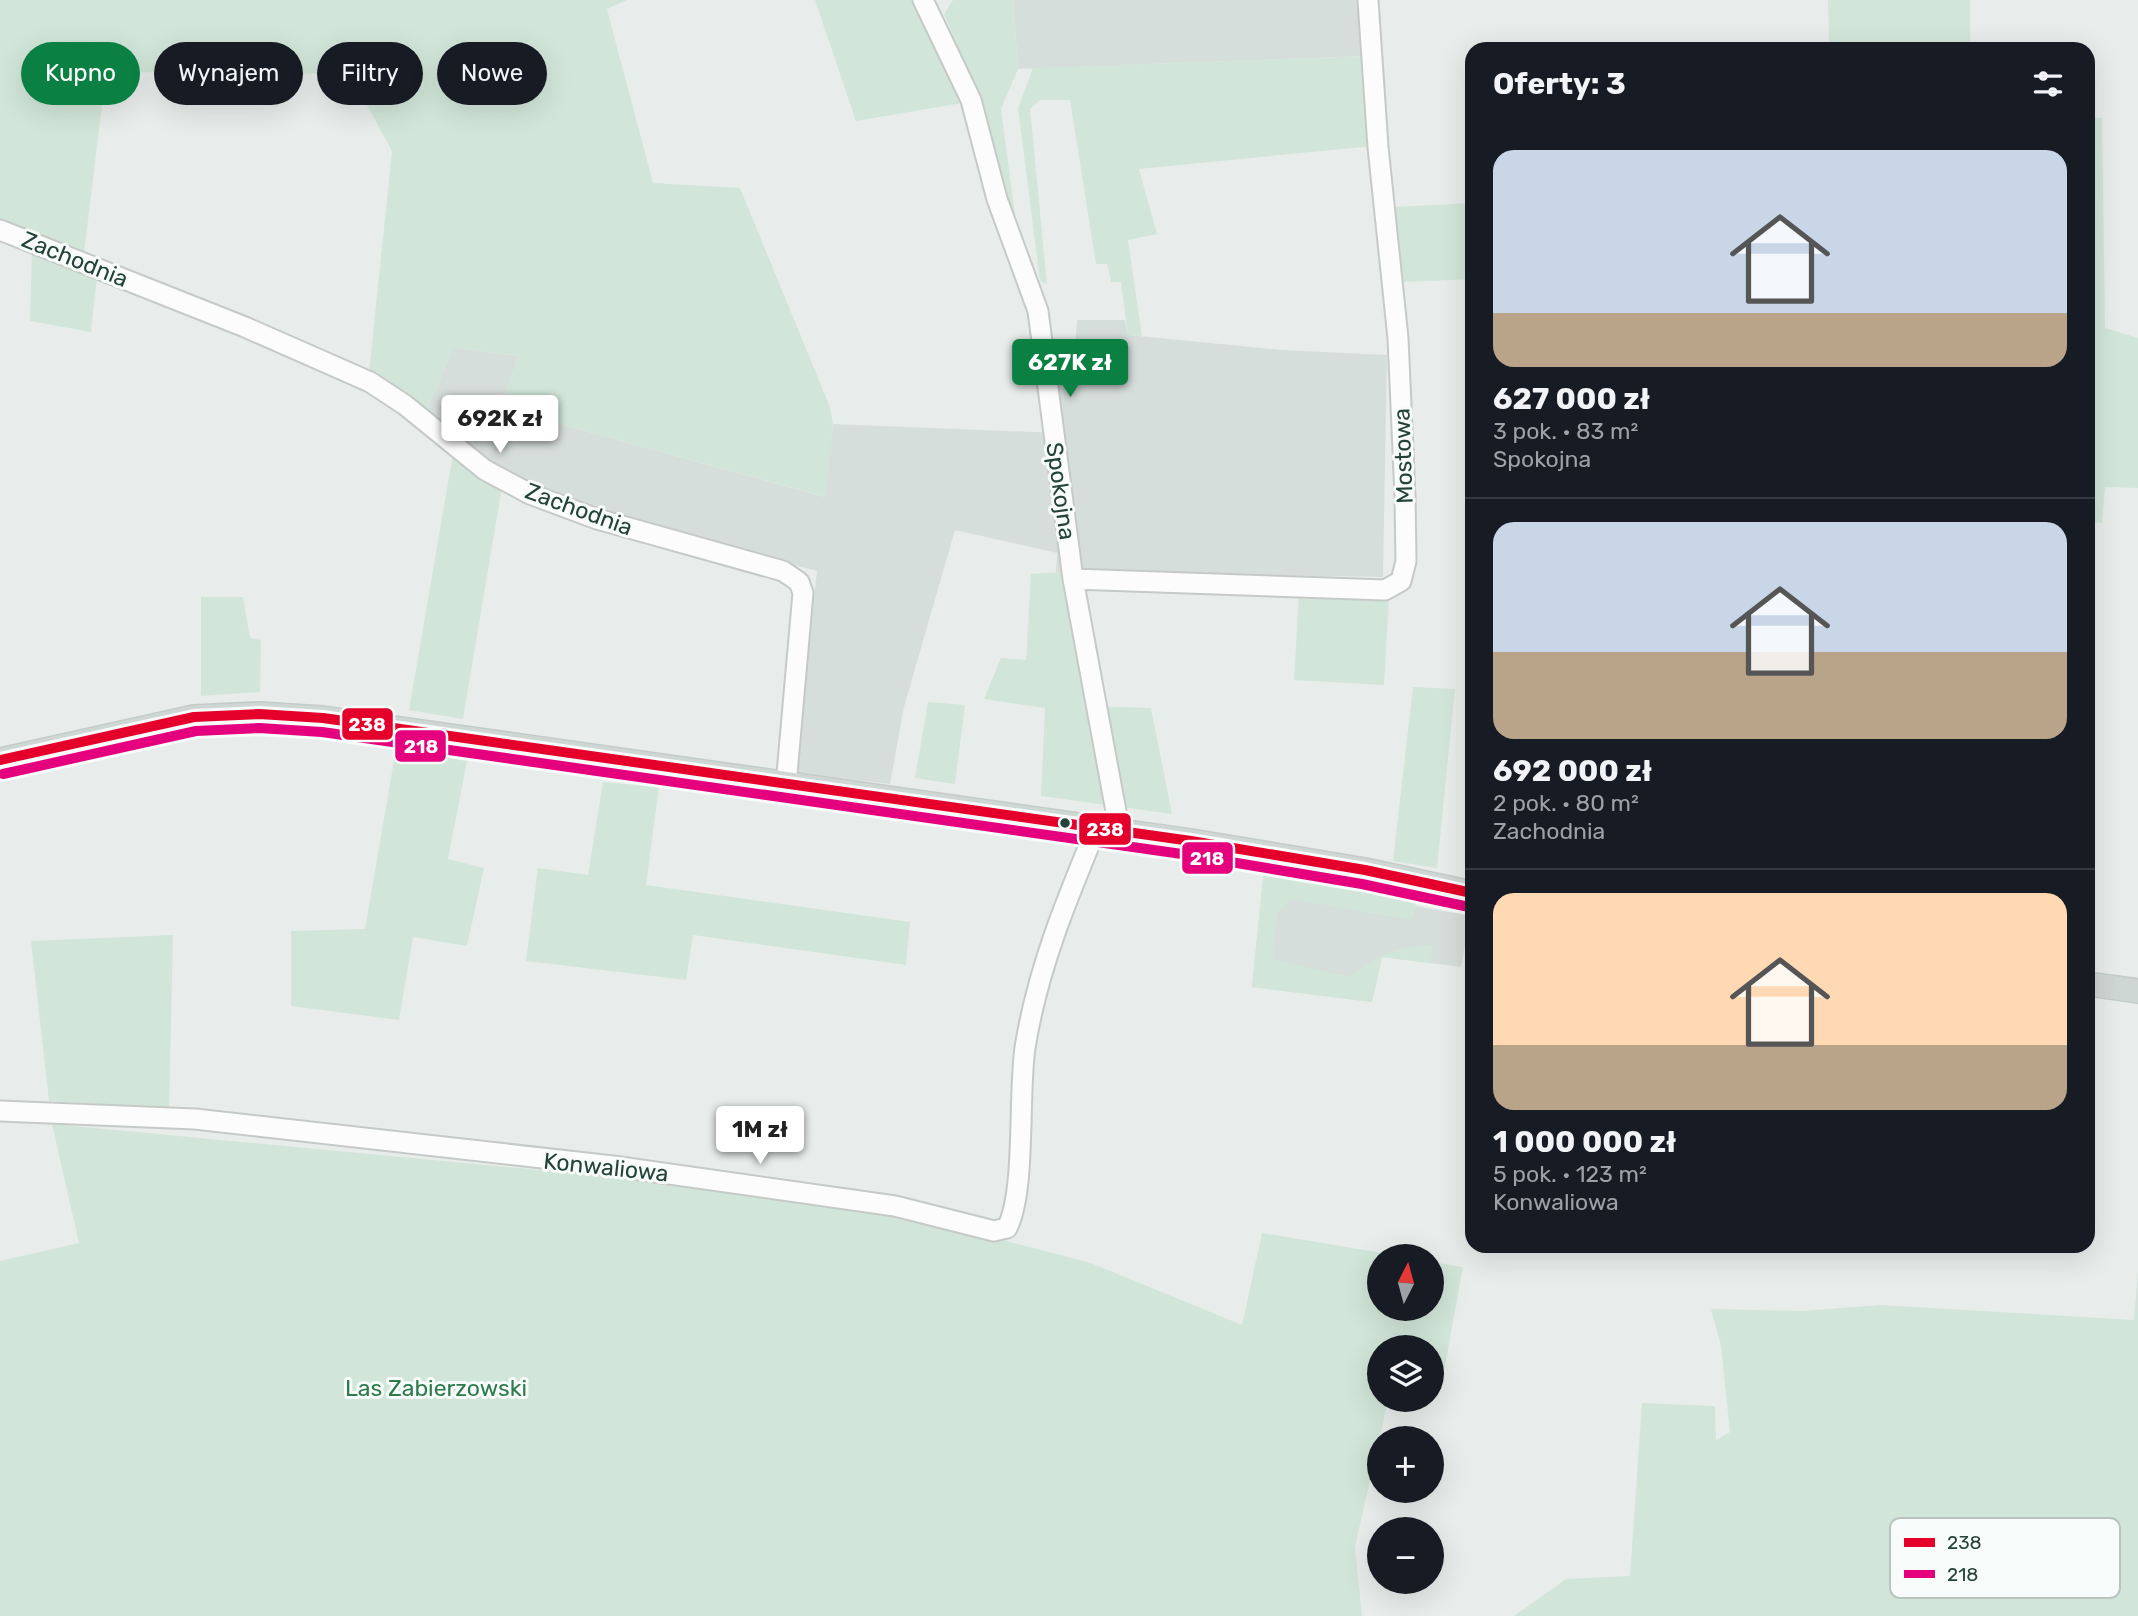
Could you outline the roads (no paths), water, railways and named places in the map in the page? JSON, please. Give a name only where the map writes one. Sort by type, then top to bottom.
[{"type":"main road","points":[[0,760],[194,718],[259,714],[323,718],[1320,862],[1465,892]]},
{"type":"main road","points":[[2095,985],[2138,991]]},
{"type":"street","name":"Spokojna","points":[[923,0],[971,100],[997,199],[1018,262],[1033,291],[1073,579],[1120,833]]},
{"type":"street","name":"Mostowa","points":[[1073,579],[1385,590],[1402,581],[1406,561],[1405,496],[1398,338],[1378,147],[1368,0]]},
{"type":"street","name":"Zachodnia","points":[[0,230],[253,331],[370,382],[485,470],[530,494],[597,519],[783,571],[795,578],[803,593],[786,785]]},
{"type":"street","name":"Konwaliowa","points":[[0,1111],[195,1119],[320,1132],[767,1187],[905,1208],[994,1231],[1007,1228],[1015,1201],[1025,1050],[1037,985],[1096,829]]},
{"type":"park label","name":"Las Zabierzowski","points":[[436,1388]]}]
